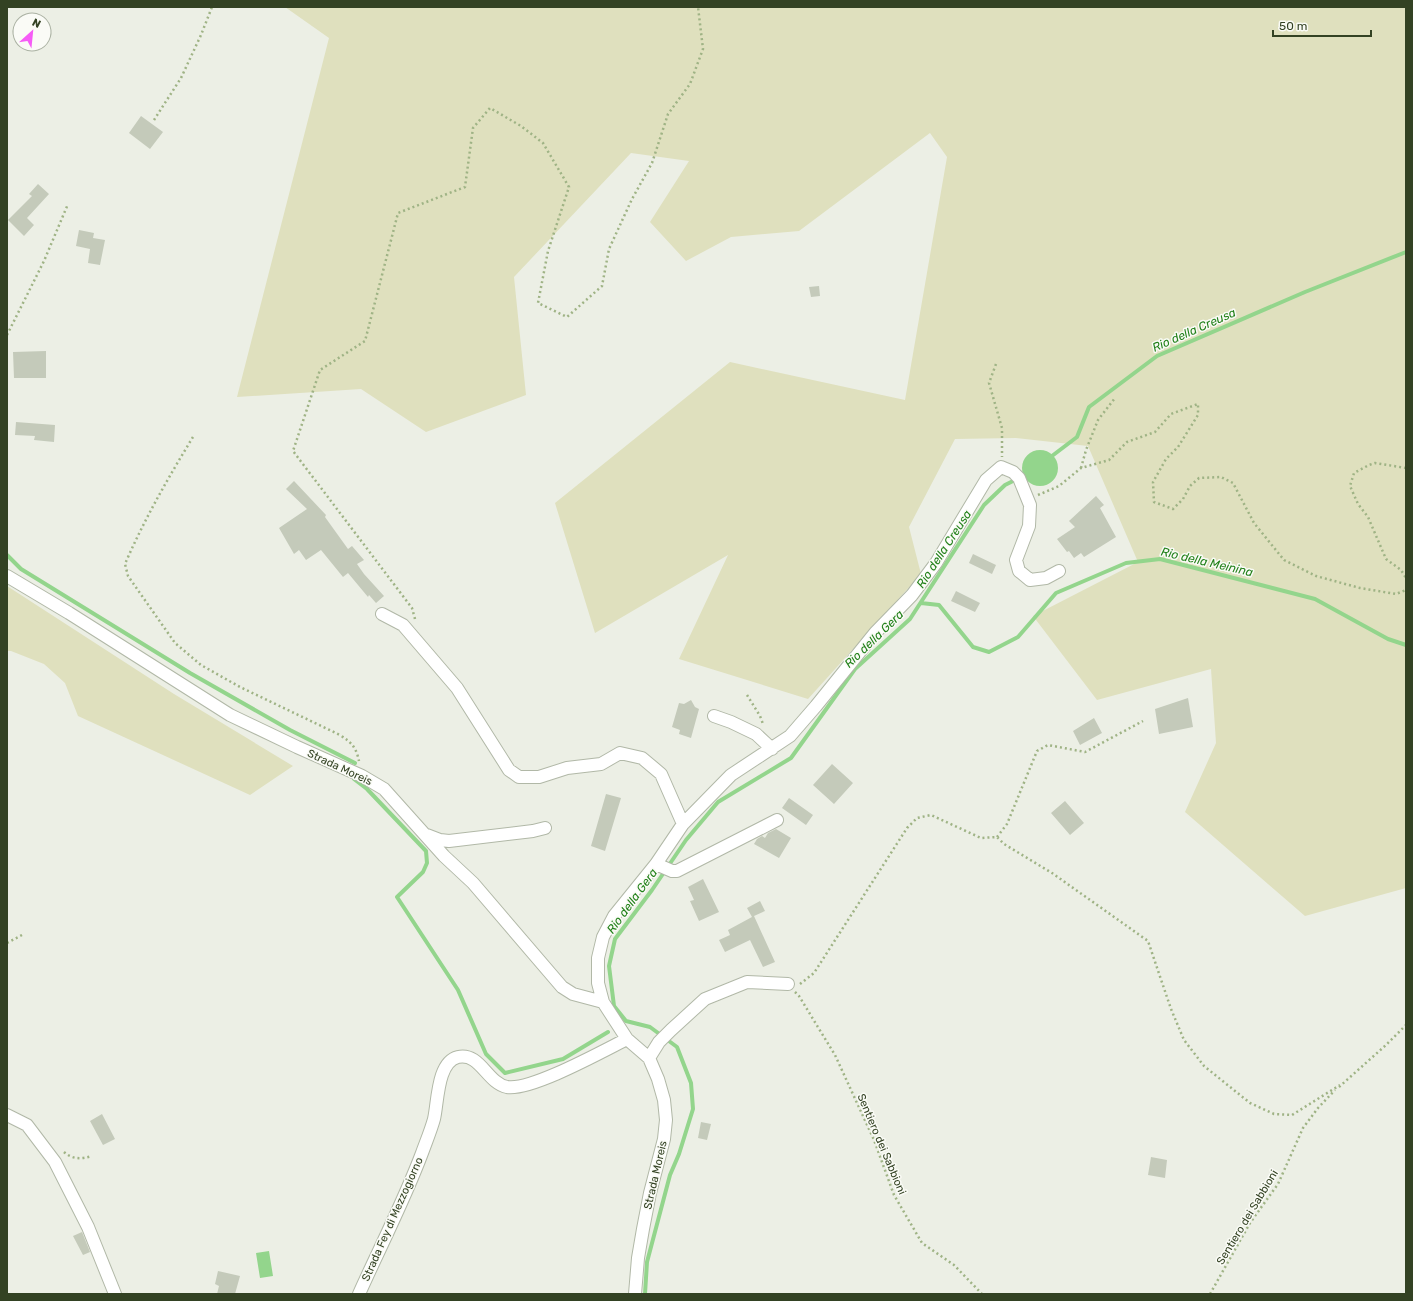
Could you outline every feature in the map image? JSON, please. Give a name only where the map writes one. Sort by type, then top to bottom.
[{"type":"street","points":[[788,984],[747,982],[705,998],[659,1042],[649,1058],[627,1039],[603,1002],[598,983],[598,958],[603,937],[614,916],[631,897],[664,868],[683,824],[731,775],[790,736],[875,633],[912,595],[936,563],[986,480],[1001,467],[1013,472],[1019,478],[1026,492],[1030,505],[1029,526],[1016,560],[1019,571],[1030,580],[1046,578],[1059,571]]},
{"type":"street","name":"Strada Moreis","points":[[7,576],[69,613],[230,715],[362,776],[384,790],[427,835],[444,856],[473,883],[562,987],[573,994],[603,1002]]},
{"type":"street","points":[[382,614],[403,625],[457,688],[509,770],[519,777],[539,777],[567,768],[601,764],[620,753],[642,758],[661,774],[683,824]]},
{"type":"street","points":[[714,716],[756,734],[772,749]]},
{"type":"street","points":[[664,868],[677,870],[777,820]]},
{"type":"street","points":[[427,835],[440,840],[449,840],[532,831],[545,828]]},
{"type":"street","name":"Strada Fey di Mezzogiorno","points":[[359,1294],[412,1181],[434,1119],[443,1072],[449,1062],[458,1057],[467,1057],[475,1060],[493,1080],[507,1087],[524,1087],[569,1068],[627,1039]]},
{"type":"street","name":"Strada Moreis","points":[[635,1294],[638,1258],[643,1229],[650,1193],[664,1139],[666,1120],[664,1100],[658,1079],[649,1058]]},
{"type":"street","points":[[7,1115],[27,1125],[55,1162],[88,1227],[115,1294]]},
{"type":"path","points":[[154,120],[181,78],[212,7]]},
{"type":"path","points":[[416,622],[412,608],[293,451],[320,370],[365,341],[398,213],[465,186],[473,128],[490,108],[522,126],[543,143],[569,187],[548,250],[538,304],[567,317],[602,286],[609,249],[632,199],[652,163],[668,114],[690,84],[703,49],[698,7]]},
{"type":"path","points":[[7,335],[44,261],[68,204]]},
{"type":"path","points":[[996,364],[989,383],[1002,428],[1001,467]]},
{"type":"path","points":[[1081,468],[1086,450],[1098,420],[1115,398]]},
{"type":"path","points":[[1026,492],[1040,495],[1059,486],[1081,468],[1109,460],[1127,442],[1155,432],[1171,414],[1198,404],[1198,415],[1178,447],[1166,460],[1153,482],[1154,502],[1173,509],[1183,499],[1190,486],[1199,478],[1221,477],[1233,483],[1254,523],[1284,560],[1316,576],[1360,588],[1396,594],[1406,590]]},
{"type":"path","points":[[192,437],[162,488],[125,564],[128,576],[175,643],[201,665],[240,687],[340,735],[352,743],[357,752],[362,776]]},
{"type":"path","points":[[1406,468],[1375,463],[1354,473],[1350,486],[1358,504],[1368,517],[1386,559],[1401,570],[1406,578]]},
{"type":"path","points":[[788,984],[799,985],[814,973],[907,828],[917,818],[931,815],[982,838],[997,837],[1007,824],[1037,751],[1048,745],[1085,752],[1142,721]]},
{"type":"path","points":[[997,837],[1004,844],[1052,873],[1148,941],[1171,1009],[1184,1040],[1204,1066],[1250,1103],[1274,1114],[1292,1115],[1340,1085]]},
{"type":"path","points":[[7,943],[22,935]]},
{"type":"path","name":"Sentiero dei Sabbioni","points":[[788,984],[799,996],[835,1055],[874,1140],[894,1195],[922,1243],[954,1265],[982,1294]]},
{"type":"path","name":"Sentiero dei Sabbioni","points":[[1210,1294],[1250,1223],[1278,1184],[1303,1128],[1318,1108],[1340,1085],[1386,1045],[1406,1024]]},
{"type":"shaded area","points":[[285,7],[1406,7],[1406,888],[1305,916],[1185,812],[1216,743],[1211,669],[1097,700],[1033,616],[1138,562],[1088,446],[1016,438],[955,439],[909,527],[921,574],[808,699],[679,659],[728,555],[595,633],[555,503],[730,362],[905,400],[947,157],[930,133],[799,231],[731,237],[686,261],[650,222],[689,161],[631,153],[514,277],[526,395],[426,432],[361,389],[237,397],[329,38]]},
{"type":"shaded area","points":[[1040,450],[1053,455],[1058,468],[1053,481],[1040,486],[1027,481],[1022,468],[1027,455]]},
{"type":"shaded area","points":[[7,586],[174,694],[293,766],[250,795],[78,716],[65,683],[44,664],[11,651],[7,651]]},
{"type":"shaded area","points":[[269,1251],[273,1276],[260,1278],[256,1253]]},
{"type":"building","points":[[141,116],[163,132],[150,149],[129,133]]},
{"type":"building","points":[[38,184],[49,194],[27,218],[34,225],[24,236],[8,220],[32,196],[29,194]]},
{"type":"building","points":[[79,230],[94,233],[93,238],[105,240],[100,265],[88,263],[90,249],[76,246]]},
{"type":"building","points":[[819,286],[820,296],[811,297],[809,287]]},
{"type":"building","points":[[46,351],[46,378],[14,378],[13,352]]},
{"type":"building","points":[[16,422],[55,425],[54,442],[34,440],[35,436],[15,435]]},
{"type":"building","points":[[294,481],[326,515],[325,517],[348,549],[352,546],[364,560],[357,564],[384,596],[376,603],[369,595],[368,597],[348,573],[343,577],[321,550],[306,560],[299,550],[294,554],[279,528],[307,509],[286,489]]},
{"type":"building","points":[[1096,496],[1104,505],[1100,508],[1116,537],[1084,557],[1081,553],[1074,558],[1069,551],[1067,552],[1057,539],[1075,527],[1069,521]]},
{"type":"building","points":[[973,554],[996,565],[992,574],[969,563]]},
{"type":"building","points":[[956,591],[980,603],[975,612],[951,601]]},
{"type":"building","points":[[1188,698],[1193,727],[1159,734],[1155,709]]},
{"type":"building","points":[[691,700],[695,707],[699,709],[691,738],[679,734],[680,730],[672,727],[679,703],[684,704]]},
{"type":"building","points":[[1094,718],[1102,733],[1080,745],[1073,731]]},
{"type":"building","points":[[832,764],[853,783],[834,804],[813,785]]},
{"type":"building","points":[[606,794],[621,798],[605,851],[591,846]]},
{"type":"building","points":[[789,798],[813,815],[806,825],[782,808]]},
{"type":"building","points":[[1065,801],[1084,823],[1070,835],[1051,813]]},
{"type":"building","points":[[776,829],[791,838],[779,858],[754,844],[757,839],[762,836],[765,838],[768,833]]},
{"type":"building","points":[[703,879],[719,912],[699,921],[690,901],[694,900],[688,887]]},
{"type":"building","points":[[760,901],[765,911],[754,916],[775,962],[763,967],[750,940],[725,952],[719,940],[730,935],[728,930],[752,917],[747,908]]},
{"type":"building","points":[[102,1114],[115,1139],[103,1145],[90,1121]]},
{"type":"building","points":[[701,1122],[711,1124],[707,1140],[698,1138]]},
{"type":"building","points":[[1151,1157],[1167,1160],[1165,1178],[1148,1175]]},
{"type":"building","points":[[82,1232],[90,1252],[83,1255],[73,1236]]},
{"type":"building","points":[[218,1271],[240,1276],[235,1294],[217,1294],[219,1286],[215,1284]]},
{"type":"waterway","name":"Rio della Creusa","points":[[1048,459],[1077,437],[1089,407],[1157,356],[1305,292],[1406,252]]},
{"type":"waterway","name":"Rio della Gera","points":[[645,1294],[647,1262],[670,1175],[679,1154],[693,1109],[691,1083],[677,1047],[650,1027],[626,1021],[614,1006],[609,966],[615,939],[652,890],[686,840],[718,802],[791,758],[855,669],[910,619],[984,505],[1005,485],[1017,479]]},
{"type":"waterway","points":[[7,555],[21,569],[190,673],[290,730],[355,763]]},
{"type":"waterway","name":"Rio della Meinina","points":[[921,603],[939,605],[973,647],[989,652],[1018,637],[1056,593],[1126,563],[1160,559],[1315,599],[1388,639],[1406,645]]},
{"type":"waterway","points":[[354,779],[367,789],[426,851],[427,863],[423,872],[397,897],[458,990],[486,1054],[505,1073],[563,1059],[608,1032]]}]
